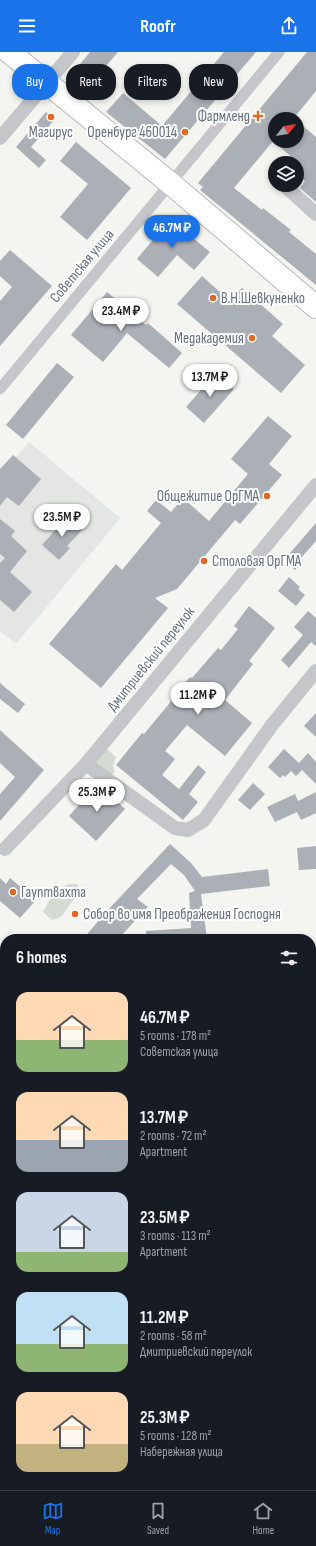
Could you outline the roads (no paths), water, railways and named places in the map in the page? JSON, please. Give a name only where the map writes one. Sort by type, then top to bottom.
[{"type":"main road","points":[[10,52],[24,64]]},
{"type":"main road","points":[[58,92],[170,183],[316,307]]},
{"type":"street","points":[[58,70],[73,52]]},
{"type":"street","name":"Советская улица","points":[[0,389],[279,52]]},
{"type":"street","points":[[0,138],[32,100]]},
{"type":"street","points":[[292,192],[316,214]]},
{"type":"street","name":"Дмитриевский переулок","points":[[2,848],[86,764],[316,485]]},
{"type":"street","points":[[86,764],[174,828],[188,830],[204,820],[272,725],[316,671]]},
{"type":"place","name":"Фармленд","points":[[258,116]]},
{"type":"place","name":"Магирус","points":[[51,117]]},
{"type":"place","name":"Оренбург 460014","points":[[185,132]]},
{"type":"place","name":"В.Н.Шевкуненко","points":[[213,298]]},
{"type":"place","name":"Медакадемия","points":[[252,338]]},
{"type":"place","name":"Общежитие ОрГМА","points":[[267,496]]},
{"type":"place","name":"Столовая ОрГМА","points":[[204,561]]},
{"type":"place","name":"Гауптвахта","points":[[13,892]]},
{"type":"place","name":"Собор во имя Преображения Господня","points":[[75,914]]}]
